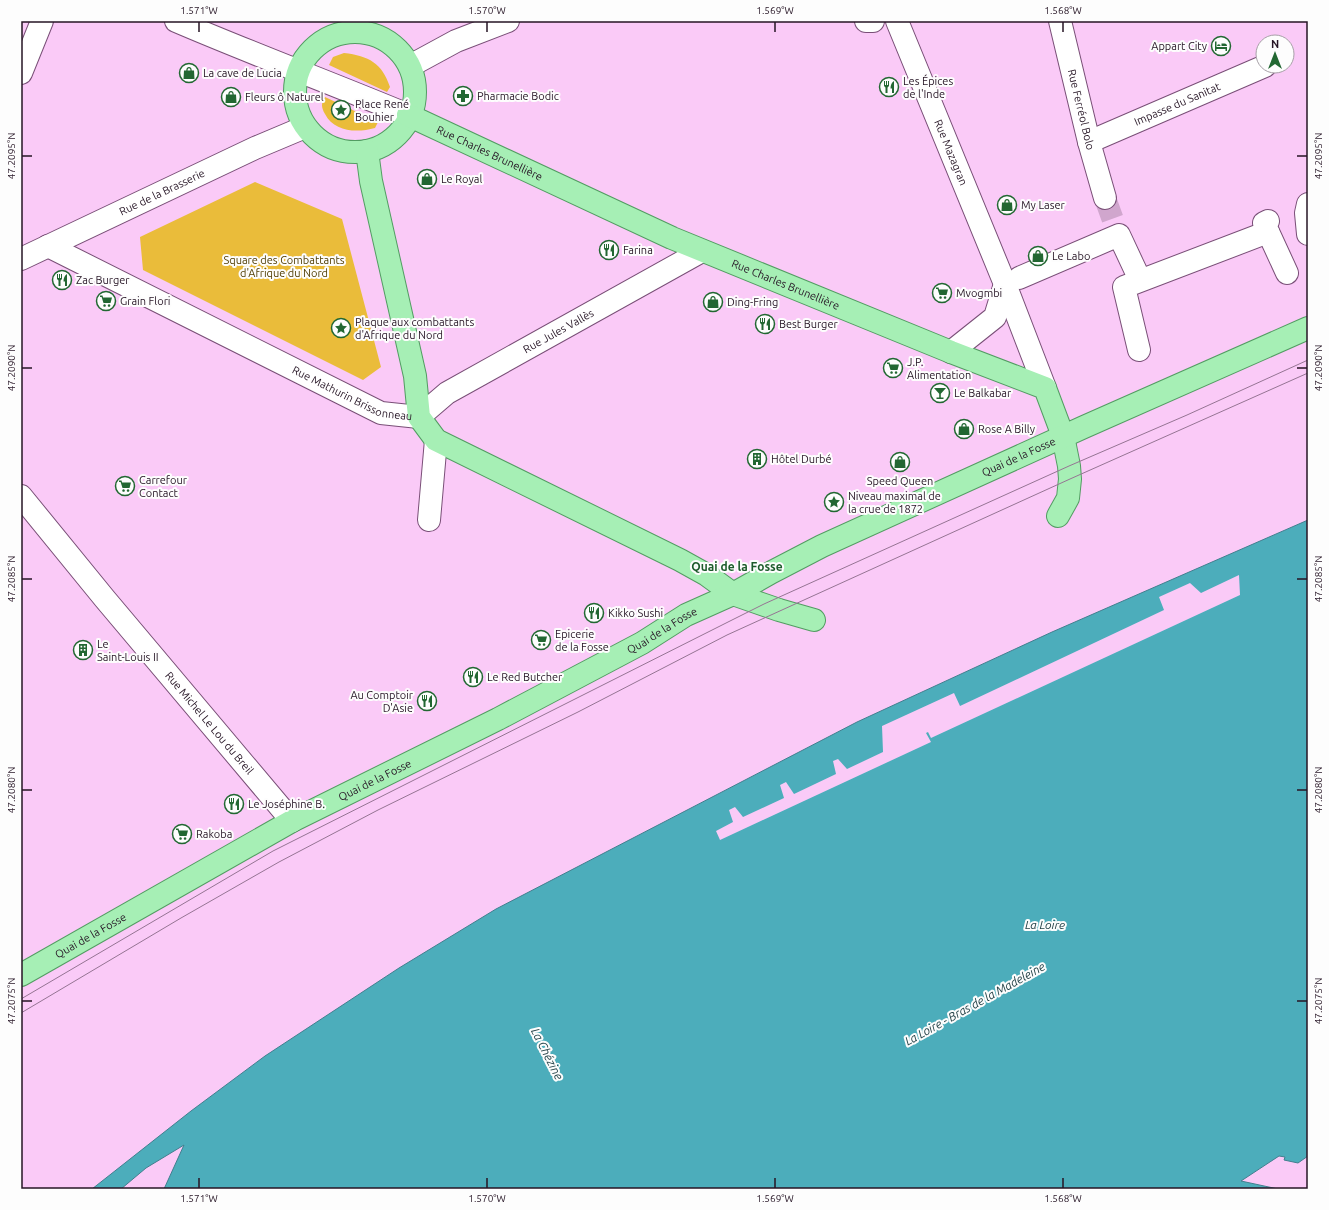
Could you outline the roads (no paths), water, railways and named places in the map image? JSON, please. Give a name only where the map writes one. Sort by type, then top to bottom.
[{"type":"main road","points":[[335,28],[348,32],[358,32],[380,36],[398,48],[410,66],[414,86],[412,106],[401,130],[393,139],[381,147],[367,151],[349,153],[332,149],[317,140],[305,127],[298,114],[295,99],[296,85],[301,71],[309,55],[335,28]]},
{"type":"main road","name":"Rue Charles Brunellière","points":[[408,115],[702,251],[951,352],[1045,388]]},
{"type":"main road","points":[[367,151],[371,181],[415,376],[419,417]]},
{"type":"main road","name":"Quai de la Fosse","points":[[21,975],[292,821],[498,719],[642,644],[686,615],[733,594],[822,546],[1063,436],[1308,328]]},
{"type":"main road","points":[[1045,388],[1063,436],[1070,479],[1068,498],[1058,516]]},
{"type":"main road","name":"Rue Mathurin Brissonneau","points":[[419,417],[436,440],[680,560],[708,575],[733,594]]},
{"type":"main road","points":[[733,594],[814,620]]},
{"type":"street","points":[[21,73],[42,21]]},
{"type":"street","points":[[176,21],[258,56],[301,71],[408,115]]},
{"type":"street","points":[[410,66],[456,41],[508,21]]},
{"type":"street","points":[[866,21],[873,21]]},
{"type":"street","name":"Rue Mazagran","points":[[897,21],[1012,281],[1045,388]]},
{"type":"street","name":"Rue Ferréol Bolo","points":[[1060,21],[1089,142],[1105,198]]},
{"type":"street","name":"Impasse du Sanitat","points":[[1089,142],[1255,70]]},
{"type":"street","name":"Rue de la Brasserie","points":[[21,259],[255,148],[305,127]]},
{"type":"street","points":[[1308,204],[1306,213],[1308,234]]},
{"type":"street","points":[[1139,350],[1124,287],[1272,225],[1286,273]]},
{"type":"street","points":[[951,352],[994,317],[1012,281],[1119,235],[1140,280]]},
{"type":"street","name":"Rue Mathurin Brissonneau","points":[[48,246],[382,413],[419,417]]},
{"type":"street","name":"Rue Jules Vallès","points":[[419,417],[447,393],[702,251]]},
{"type":"street","points":[[429,520],[436,440]]},
{"type":"street","name":"Rue Michel Le Lou du Breil","points":[[21,496],[105,599],[292,821]]},
{"type":"water","name":"La Loire","points":[[1308,520],[1308,1156],[1298,1163],[1284,1160],[1285,1157],[1279,1156],[1241,1181],[1278,1189],[164,1189],[184,1145],[146,1168],[121,1189],[92,1189],[191,1111],[265,1056],[399,968],[496,909],[857,722],[1052,632]]},
{"type":"tunnel","points":[[1105,198],[1117,231]]},
{"type":"tram line","points":[[21,999],[273,851],[764,604],[1308,360]]},
{"type":"tram line","points":[[21,1013],[279,862],[378,810],[578,712],[727,635],[1070,479],[1308,373]]},
{"type":"place","name":"Appart City","points":[[1221,46]]},
{"type":"place","name":"La cave de Lucia","points":[[189,73]]},
{"type":"place","name":"Les Épices de l'Inde","points":[[889,87]]},
{"type":"place","name":"Pharmacie Bodic","points":[[463,96]]},
{"type":"place","name":"Fleurs ô Naturel","points":[[231,97]]},
{"type":"place","name":"Place René Bouhier","points":[[341,110]]},
{"type":"place","name":"Le Royal","points":[[427,179]]},
{"type":"place","name":"My Laser","points":[[1007,205]]},
{"type":"place","name":"Farina","points":[[609,250]]},
{"type":"place","name":"Le Labo","points":[[1038,256]]},
{"type":"place","name":"Zac Burger","points":[[62,280]]},
{"type":"place","name":"Mvogmbi","points":[[942,293]]},
{"type":"place","name":"Grain Flori","points":[[106,301]]},
{"type":"place","name":"Ding-Fring","points":[[713,302]]},
{"type":"place","name":"Best Burger","points":[[765,324]]},
{"type":"place","name":"Plaque aux combattants d'Afrique du Nord","points":[[341,328]]},
{"type":"place","name":"J.P. Alimentation","points":[[893,368]]},
{"type":"place","name":"Le Balkabar","points":[[940,393]]},
{"type":"place","name":"Rose A Billy","points":[[964,429]]},
{"type":"place","name":"Hôtel Durbé","points":[[757,459]]},
{"type":"place","name":"Speed Queen","points":[[900,462]]},
{"type":"place","name":"Carrefour Contact","points":[[125,486]]},
{"type":"place","name":"Niveau maximal de la crue de 1872","points":[[834,502]]},
{"type":"place","name":"Kikko Sushi","points":[[594,613]]},
{"type":"place","name":"Epicerie de la Fosse","points":[[541,640]]},
{"type":"place","name":"Le Saint-Louis II","points":[[83,650]]},
{"type":"place","name":"Le Red Butcher","points":[[473,677]]},
{"type":"place","name":"Au Comptoir D'Asie","points":[[427,701]]},
{"type":"place","name":"Le Joséphine B.","points":[[234,804]]},
{"type":"place","name":"Rakoba","points":[[182,834]]},
{"type":"district","name":"Quai de la Fosse","points":[[737,567]]},
{"type":"park label","name":"Square des Combattants d'Afrique du Nord","points":[[284,266]]},
{"type":"water label","name":"La Loire - Bras de la Madeleine","points":[[975,1004]]},
{"type":"water label","name":"La Chézine","points":[[547,1054]]}]
